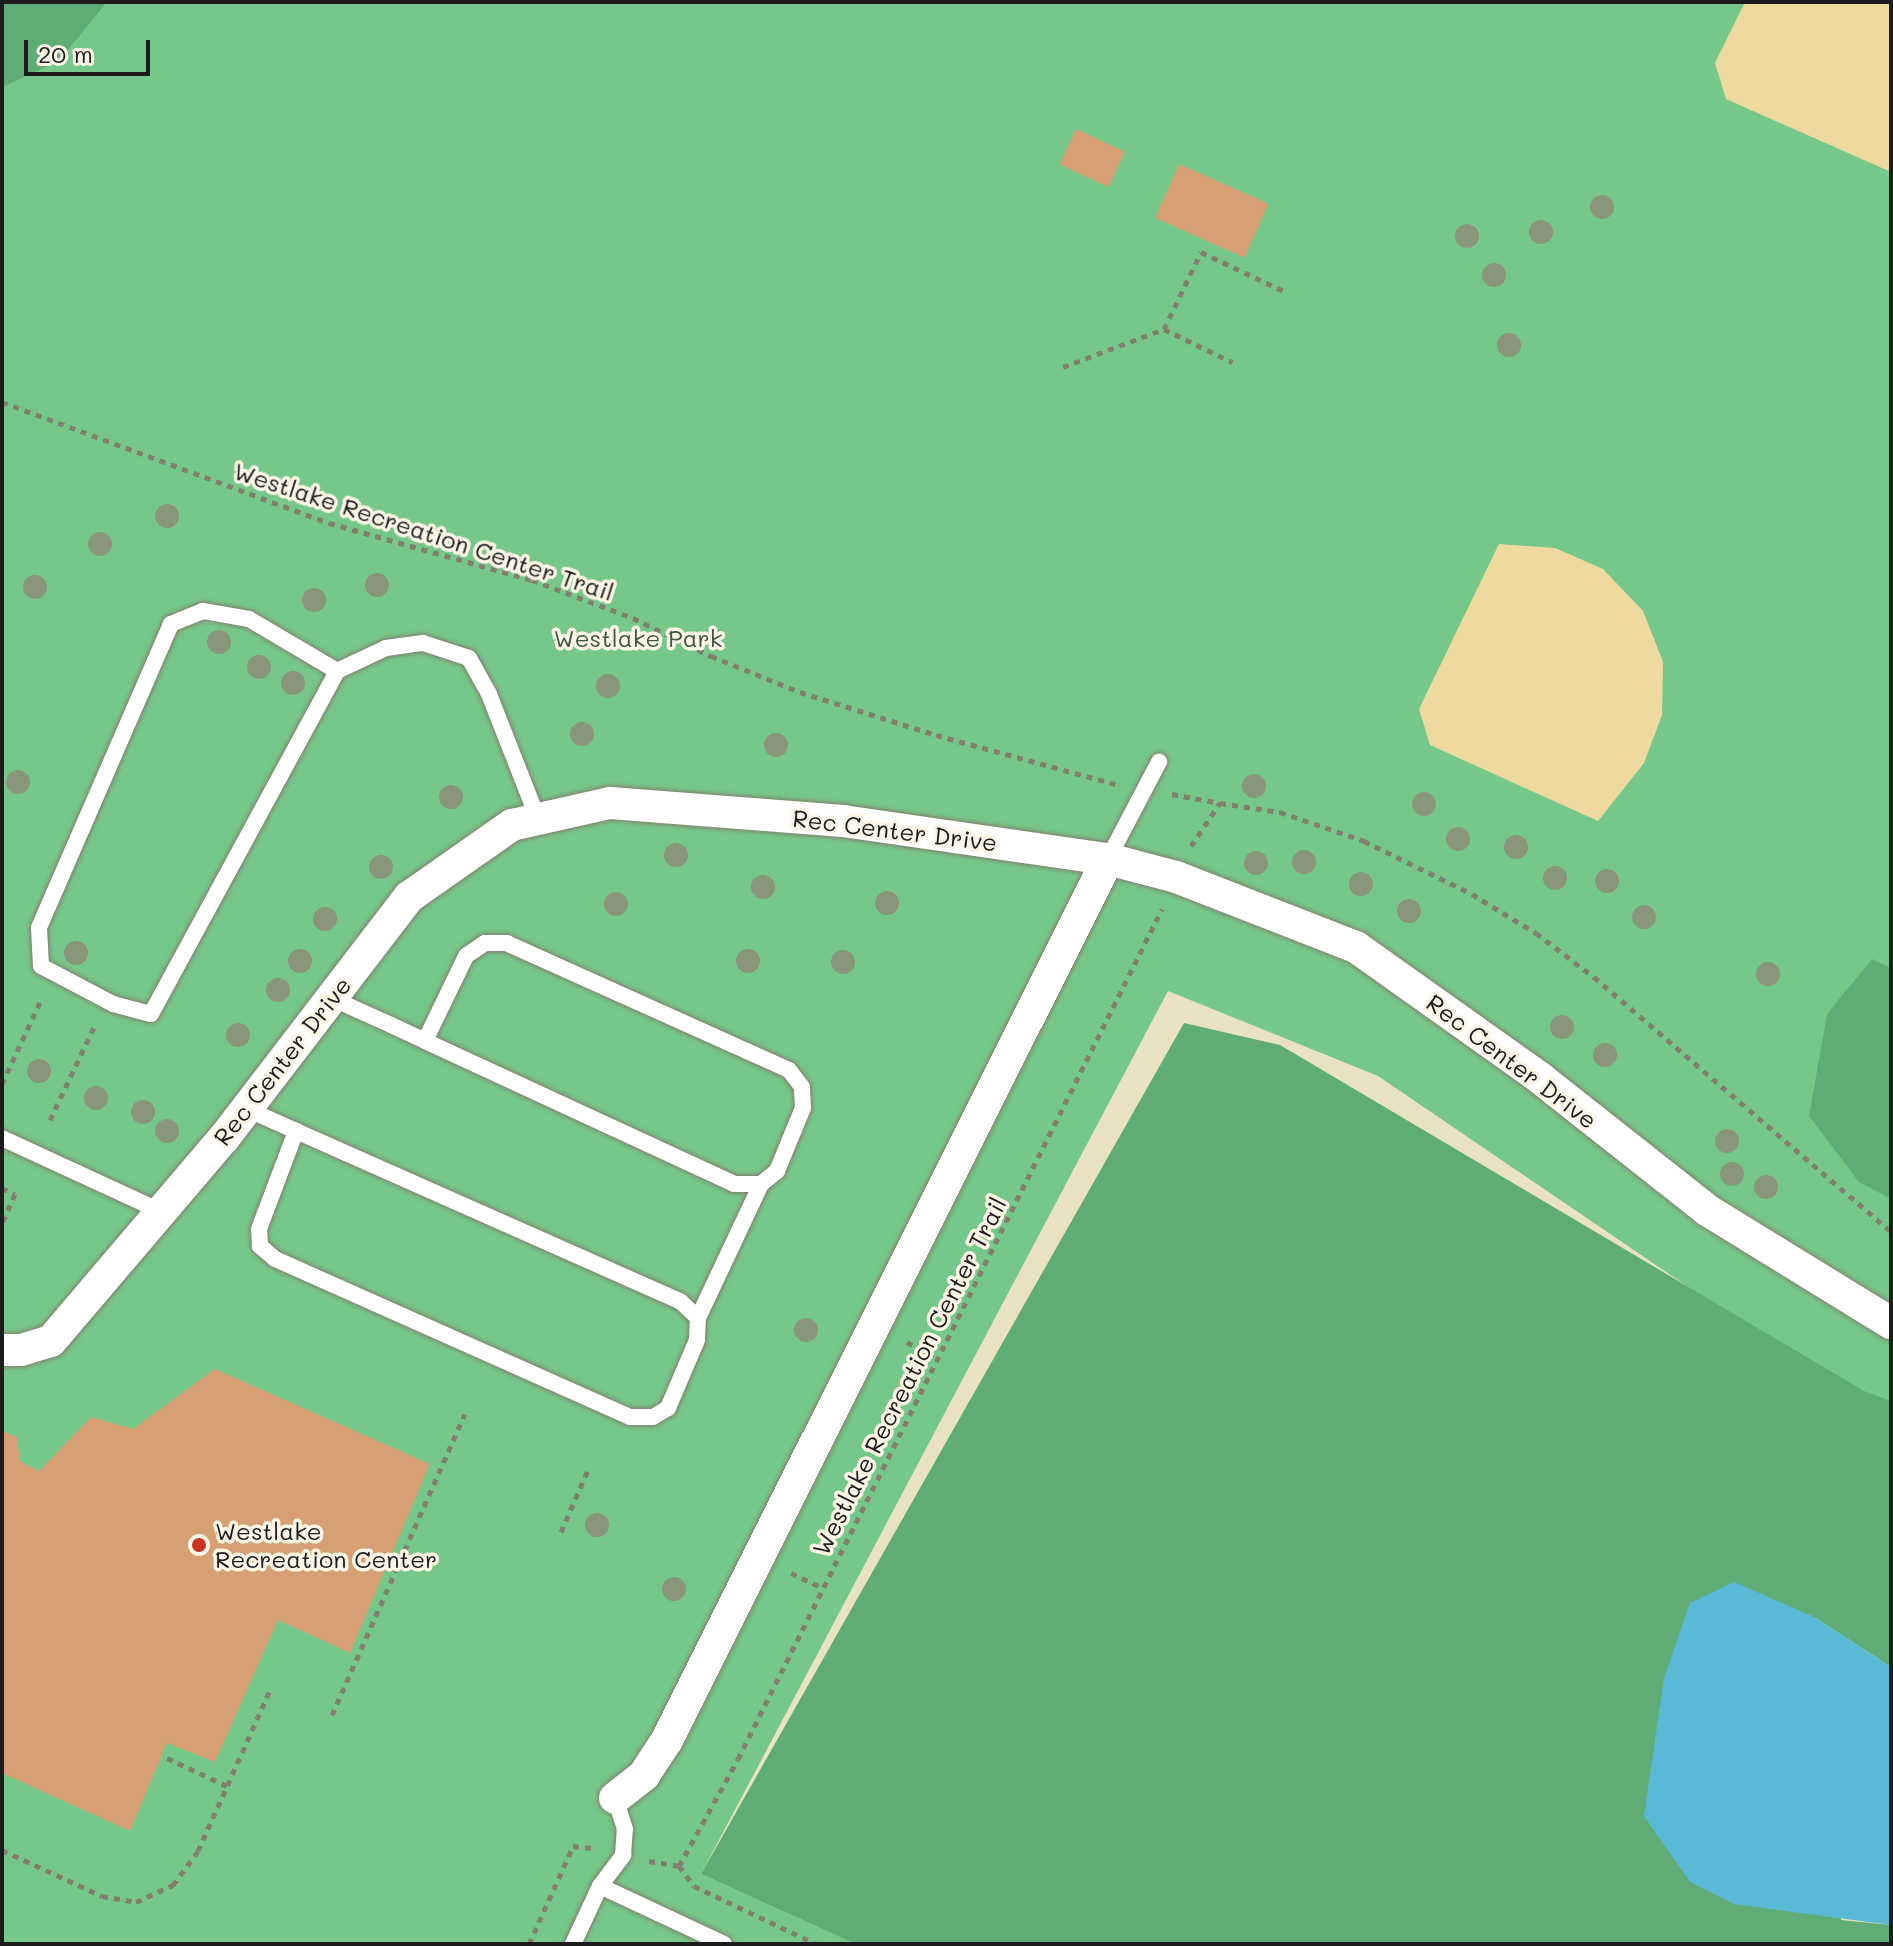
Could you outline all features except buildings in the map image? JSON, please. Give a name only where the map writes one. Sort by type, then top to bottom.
[{"type":"street","name":"Rec Center Drive","points":[[2,1350],[21,1350],[51,1341],[247,1109],[409,897],[512,825],[610,803],[843,821],[1108,859],[1176,877],[1356,947],[1540,1078],[1707,1210],[1891,1323]]},
{"type":"street","points":[[615,1798],[644,1775],[667,1740],[1108,859]]},
{"type":"lane","points":[[337,671],[249,619],[203,611],[171,624],[39,928],[41,966],[106,1000],[151,1014],[337,671],[386,648],[423,643],[469,658],[489,694],[538,819]]},
{"type":"lane","points":[[1108,859],[1159,762]]},
{"type":"lane","points":[[296,1131],[259,1229],[260,1246],[275,1259],[630,1417],[653,1417],[668,1408],[697,1340],[698,1318],[761,1184],[777,1171],[803,1108],[802,1087],[789,1070],[507,943],[485,943],[466,956],[425,1041]]},
{"type":"lane","points":[[331,998],[734,1184],[761,1184]]},
{"type":"lane","points":[[247,1109],[681,1302],[698,1318]]},
{"type":"lane","points":[[2,1138],[160,1211]]},
{"type":"lane","points":[[573,1944],[600,1886],[623,1855],[625,1829],[615,1798]]},
{"type":"lane","points":[[600,1886],[724,1944]]},
{"type":"path","points":[[1063,367],[1164,329],[1201,252],[1288,293]]},
{"type":"path","points":[[1164,329],[1232,362]]},
{"type":"path","name":"Westlake Recreation Center Trail","points":[[2,402],[329,523],[532,580],[633,618],[790,688],[936,735],[1109,782]]},
{"type":"path","points":[[1183,796],[1280,812],[1364,841],[1419,865],[1536,933],[1646,1020],[1823,1177],[1891,1232]]},
{"type":"path","points":[[1185,855],[1220,803]]},
{"type":"path","name":"Westlake Recreation Center Trail","points":[[679,1866],[738,1759],[1167,899]]},
{"type":"path","points":[[2,1084],[54,973]]},
{"type":"path","points":[[50,1120],[106,1000]]},
{"type":"path","points":[[2,1223],[20,1184]]},
{"type":"path","points":[[2,1188],[15,1194]]},
{"type":"path","points":[[899,1337],[937,1360]]},
{"type":"path","points":[[332,1715],[465,1414]]},
{"type":"path","points":[[561,1532],[588,1470]]},
{"type":"path","points":[[791,1573],[823,1588]]},
{"type":"path","points":[[2,1850],[102,1896],[136,1902],[173,1885],[198,1851],[271,1688]]},
{"type":"path","points":[[167,1758],[227,1786]]},
{"type":"path","points":[[529,1944],[573,1846],[594,1848]]},
{"type":"path","points":[[650,1861],[679,1866],[694,1886],[816,1944]]},
{"type":"green space","name":"Westlake Park","points":[[2,2],[1891,2],[1891,1425],[1378,1076],[1168,991],[701,1874],[855,1944],[2,1944]]},
{"type":"green space","points":[[2,2],[107,2],[59,61],[2,87]]},
{"type":"green space","points":[[1872,959],[1891,968],[1891,1199],[1859,1182],[1809,1116],[1827,1014]]},
{"type":"green space","points":[[1184,1023],[1280,1045],[1864,1391],[1891,1401],[1891,1667],[1814,1617],[1841,1920],[1891,1925],[1891,1944],[855,1944],[701,1874]]},
{"type":"sand","points":[[1745,2],[1891,2],[1891,172],[1726,99],[1715,63]]},
{"type":"sand","points":[[1499,544],[1555,548],[1603,569],[1643,611],[1663,662],[1662,715],[1644,763],[1598,821],[1430,745],[1419,709]]},
{"type":"water","points":[[1734,1582],[1814,1617],[1891,1667],[1891,1925],[1734,1904],[1690,1882],[1644,1816],[1664,1678],[1690,1603]]},
{"type":"place","name":"Westlake Recreation Center","points":[[199,1545]]}]
